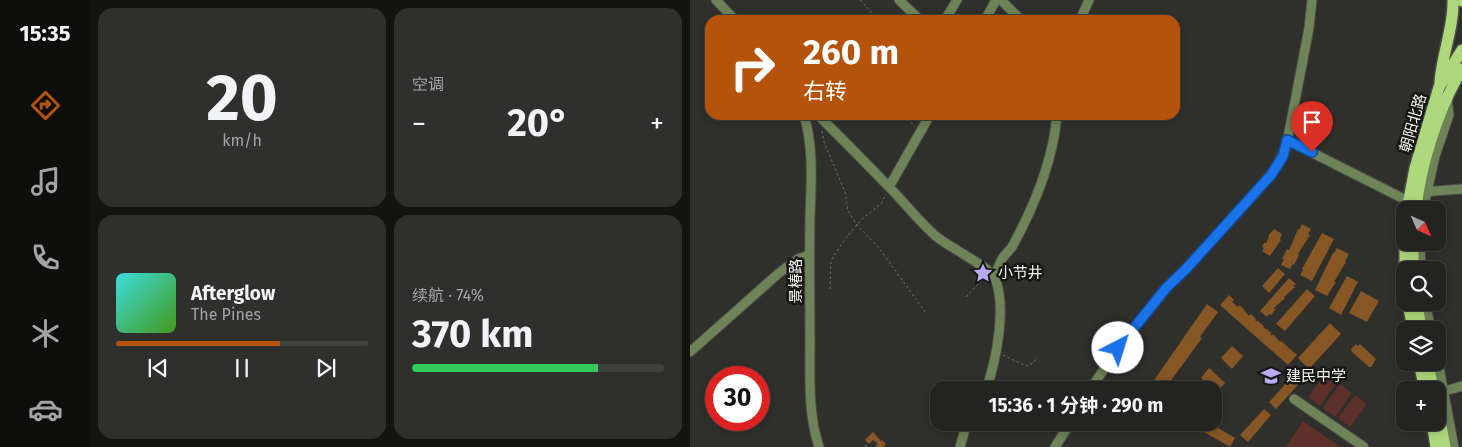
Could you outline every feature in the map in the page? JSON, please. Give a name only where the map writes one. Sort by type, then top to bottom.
[{"type":"main road","points":[[1439,87],[1441,64],[1452,17],[1453,0]]},
{"type":"main road","name":"朝阳北路","points":[[1411,201],[1415,168],[1439,87],[1462,50]]},
{"type":"main road","name":"朝阳北路","points":[[1415,201],[1423,192],[1438,120],[1447,96],[1462,69]]},
{"type":"main road","points":[[1447,96],[1462,89]]},
{"type":"main road","points":[[1433,431],[1436,447]]},
{"type":"main road","points":[[1442,431],[1445,447]]},
{"type":"street","points":[[716,0],[731,15]]},
{"type":"street","points":[[898,0],[914,15]]},
{"type":"street","points":[[948,15],[957,0]]},
{"type":"street","points":[[988,15],[996,0]]},
{"type":"street","points":[[1000,0],[1015,15]]},
{"type":"street","points":[[1082,15],[1089,0]]},
{"type":"street","points":[[1096,381],[1118,348],[1166,288],[1186,269],[1271,175],[1283,156],[1309,28],[1312,0]]},
{"type":"street","name":"景椿路","points":[[805,120],[810,154],[809,256],[812,408],[819,447]]},
{"type":"street","points":[[823,120],[939,238],[972,261],[983,266],[990,276],[1000,298],[1000,321],[988,381]]},
{"type":"street","points":[[889,187],[927,120]]},
{"type":"street","points":[[990,276],[1002,258],[1011,249],[1036,197],[1053,143],[1056,120]]},
{"type":"street","points":[[1287,140],[1399,201]]},
{"type":"street","points":[[1424,201],[1423,192],[1462,188]]},
{"type":"street","points":[[690,352],[779,273],[798,259],[809,256]]},
{"type":"street","points":[[1446,389],[1462,386]]},
{"type":"street","points":[[1294,399],[1364,447]]},
{"type":"street","points":[[1446,419],[1454,447]]},
{"type":"street","points":[[960,447],[964,431]]},
{"type":"street","points":[[1055,447],[1065,431]]},
{"type":"path","points":[[860,0],[874,15]]},
{"type":"path","points":[[819,120],[824,142],[845,192],[848,211],[857,225],[879,248],[926,314]]},
{"type":"path","points":[[910,120],[920,133]]},
{"type":"path","points":[[830,289],[831,260],[857,225],[881,204],[889,187]]},
{"type":"path","points":[[966,297],[990,276]]},
{"type":"path","points":[[995,354],[1004,355],[1026,366],[1033,363],[1037,357]]},
{"type":"path","points":[[866,447],[866,443],[873,436],[879,442],[874,447]]},
{"type":"shaded area","points":[[1325,374],[1337,382],[1320,406],[1308,397]]},
{"type":"shaded area","points":[[1340,384],[1352,393],[1335,417],[1323,408]]},
{"type":"shaded area","points":[[1355,395],[1367,404],[1350,427],[1338,418]]},
{"type":"shaded area","points":[[1303,421],[1341,447],[1286,447]]},
{"type":"building","points":[[1302,224],[1311,229],[1308,234],[1310,235],[1290,269],[1281,265],[1284,259],[1282,259],[1287,249],[1289,250]]},
{"type":"building","points":[[1274,229],[1282,234],[1281,240],[1270,256],[1262,251],[1264,248],[1262,247]]},
{"type":"building","points":[[1322,233],[1334,239],[1312,281],[1300,275]]},
{"type":"building","points":[[1337,248],[1349,254],[1327,296],[1315,290]]},
{"type":"building","points":[[1278,268],[1285,274],[1269,293],[1262,286]]},
{"type":"building","points":[[1347,276],[1358,282],[1341,315],[1329,308]]},
{"type":"building","points":[[1289,278],[1296,284],[1293,286],[1295,287],[1274,308],[1275,310],[1271,315],[1269,314],[1267,317],[1260,311]]},
{"type":"building","points":[[1307,289],[1315,296],[1285,331],[1276,324]]},
{"type":"building","points":[[1361,291],[1379,301],[1367,322],[1349,313]]},
{"type":"building","points":[[1229,295],[1234,300],[1232,302],[1238,307],[1240,305],[1249,316],[1251,314],[1257,322],[1272,333],[1270,334],[1272,336],[1273,334],[1297,355],[1288,365],[1220,305]]},
{"type":"building","points":[[1207,304],[1218,312],[1200,337],[1202,338],[1171,381],[1153,381]]},
{"type":"building","points":[[1330,323],[1341,334],[1309,369],[1298,358]]},
{"type":"building","points":[[1356,344],[1358,346],[1360,344],[1376,359],[1371,367],[1352,352],[1351,349]]},
{"type":"building","points":[[1232,346],[1243,356],[1232,369],[1221,358]]},
{"type":"building","points":[[1209,368],[1225,383],[1222,386],[1222,381],[1204,381],[1201,378]]},
{"type":"building","points":[[1299,369],[1307,375],[1276,409],[1269,402]]},
{"type":"building","points":[[1264,409],[1271,415],[1248,442],[1240,435]]},
{"type":"building","points":[[1222,430],[1235,438],[1230,447],[1202,431]]},
{"type":"building","points":[[873,432],[886,444],[883,447],[876,447],[878,444],[873,440],[869,444],[865,440]]},
{"type":"place","name":"小节井","points":[[983,273]]},
{"type":"place","name":"建民中学","points":[[1271,376]]},
{"type":"route","points":[[1118,348],[1166,288],[1186,269],[1271,175],[1283,156],[1287,140],[1312,152]]}]
